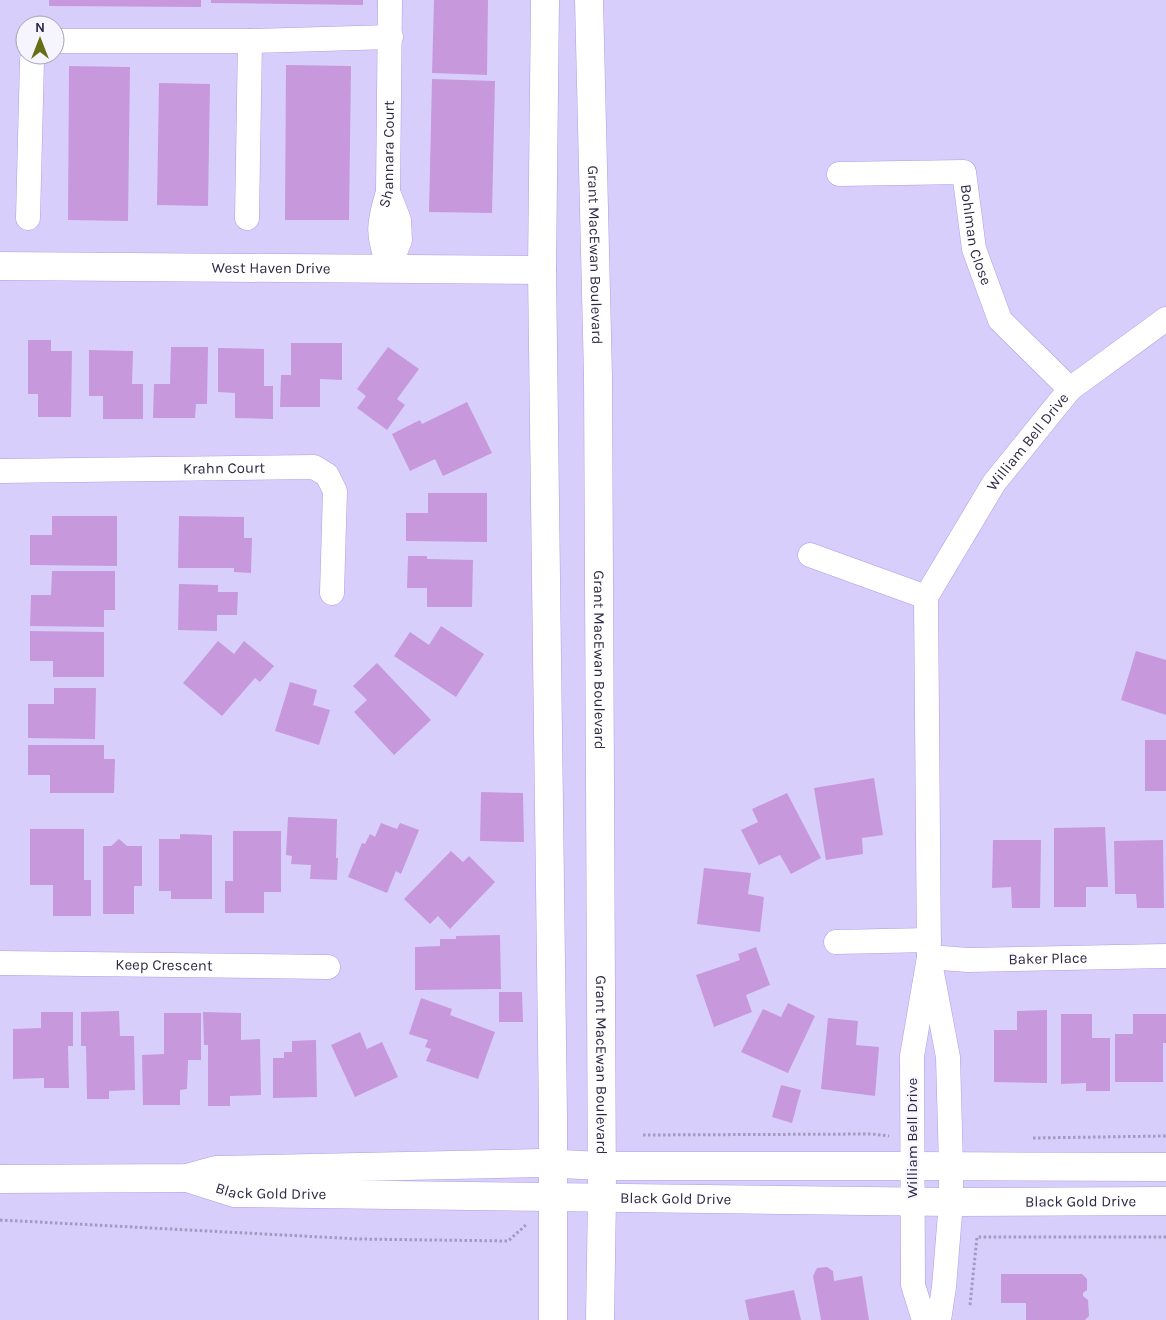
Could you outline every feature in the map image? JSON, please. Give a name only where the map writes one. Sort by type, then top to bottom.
[{"type":"main road","points":[[545,0],[542,270],[553,1320]]},
{"type":"main road","name":"Grant MacEwan Boulevard","points":[[589,0],[598,376],[602,1198],[600,1320]]},
{"type":"main road","name":"West Haven Drive","points":[[0,266],[542,270]]},
{"type":"main road","name":"Black Gold Drive","points":[[0,1178],[187,1178],[216,1170],[541,1162],[601,1166],[1166,1167]]},
{"type":"main road","name":"Black Gold Drive","points":[[187,1178],[234,1193],[951,1202],[1166,1201]]},
{"type":"street","name":"Shannara Court","points":[[389,268],[400,240],[399,220],[388,192],[390,0]]},
{"type":"street","points":[[65,41],[250,41],[390,37]]},
{"type":"street","points":[[247,218],[250,41]]},
{"type":"street","points":[[28,218],[32,65]]},
{"type":"street","name":"Bohlman Close","points":[[839,174],[964,172],[974,249],[1000,320],[1070,389]]},
{"type":"street","name":"William Bell Drive","points":[[939,1320],[944,1287],[951,1202],[948,1057],[929,949],[926,597],[994,483],[1070,389],[1166,319]]},
{"type":"street","name":"Krahn Court","points":[[0,470],[314,467],[327,475],[335,491],[332,593]]},
{"type":"street","points":[[810,555],[926,597]]},
{"type":"street","points":[[836,942],[929,949]]},
{"type":"street","name":"William Bell Drive","points":[[924,1320],[913,1285],[912,1056],[929,949]]},
{"type":"street","name":"Baker Place","points":[[929,949],[968,960],[1166,956]]},
{"type":"street","name":"Keep Crescent","points":[[0,964],[328,967]]},
{"type":"path","points":[[0,1220],[359,1239],[508,1240],[532,1220]]},
{"type":"path","points":[[970,1305],[977,1237],[1166,1236]]},
{"type":"building","points":[[49,0],[201,0],[201,7],[49,6]]},
{"type":"building","points":[[211,0],[363,0],[363,5],[211,3]]},
{"type":"building","points":[[434,0],[488,0],[487,75],[432,73]]},
{"type":"building","points":[[286,65],[351,66],[349,220],[285,220]]},
{"type":"building","points":[[69,66],[130,67],[128,221],[68,220]]},
{"type":"building","points":[[432,79],[495,81],[492,213],[429,212]]},
{"type":"building","points":[[159,83],[210,84],[208,206],[157,205]]},
{"type":"building","points":[[28,340],[51,340],[51,351],[72,351],[71,417],[38,417],[38,394],[28,394]]},
{"type":"building","points":[[291,343],[342,343],[342,380],[320,379],[320,407],[280,407],[281,375],[291,375]]},
{"type":"building","points":[[171,347],[208,347],[207,404],[196,404],[195,418],[153,418],[154,384],[170,384]]},
{"type":"building","points":[[388,347],[419,369],[397,399],[405,405],[387,430],[357,408],[366,396],[357,389]]},
{"type":"building","points":[[218,348],[264,349],[264,386],[273,386],[273,419],[235,418],[235,393],[218,392]]},
{"type":"building","points":[[89,350],[133,351],[132,384],[143,384],[143,419],[103,419],[103,396],[89,396]]},
{"type":"building","points":[[467,402],[492,453],[443,476],[435,459],[410,471],[392,434],[420,420],[422,424]]},
{"type":"building","points":[[428,493],[487,493],[487,542],[406,541],[406,513],[428,513]]},
{"type":"building","points":[[52,516],[117,516],[117,566],[30,565],[30,535],[52,535]]},
{"type":"building","points":[[179,516],[244,517],[244,538],[252,538],[251,573],[234,572],[234,568],[178,568]]},
{"type":"building","points":[[408,556],[427,556],[427,559],[473,560],[472,607],[427,607],[427,588],[407,588]]},
{"type":"building","points":[[52,571],[115,571],[115,610],[104,610],[104,627],[30,626],[31,595],[51,595]]},
{"type":"building","points":[[179,584],[218,585],[218,592],[238,592],[237,615],[217,615],[217,631],[178,630]]},
{"type":"building","points":[[441,626],[484,654],[456,697],[394,656],[410,632],[429,645]]},
{"type":"building","points":[[30,631],[104,632],[104,677],[53,677],[53,661],[30,661]]},
{"type":"building","points":[[218,641],[234,654],[244,641],[274,666],[260,682],[255,678],[222,716],[183,683]]},
{"type":"building","points":[[1136,651],[1166,660],[1166,715],[1121,700]]},
{"type":"building","points":[[377,663],[431,720],[394,755],[354,712],[367,700],[353,686]]},
{"type":"building","points":[[290,682],[317,690],[313,705],[330,710],[319,745],[275,731]]},
{"type":"building","points":[[54,688],[96,688],[95,739],[28,738],[28,704],[54,704]]},
{"type":"building","points":[[1145,740],[1166,740],[1166,791],[1145,791]]},
{"type":"building","points":[[28,745],[104,745],[104,759],[115,759],[114,793],[50,793],[50,775],[28,775]]},
{"type":"building","points":[[874,778],[883,835],[862,838],[863,854],[826,860],[814,788]]},
{"type":"building","points":[[481,792],[523,793],[524,842],[480,841]]},
{"type":"building","points":[[787,793],[821,858],[791,874],[780,855],[759,865],[741,830],[758,822],[752,809]]},
{"type":"building","points":[[288,817],[337,819],[337,880],[310,879],[311,865],[291,864],[292,856],[286,855]]},
{"type":"building","points":[[381,823],[397,829],[400,823],[419,830],[401,874],[396,871],[387,893],[348,877],[362,843],[365,844],[370,834],[375,837]]},
{"type":"building","points":[[1105,827],[1108,887],[1086,887],[1086,907],[1054,907],[1054,828]]},
{"type":"building","points":[[30,829],[84,829],[84,880],[91,880],[91,916],[53,916],[53,885],[30,885]]},
{"type":"building","points":[[233,831],[281,831],[281,892],[264,892],[264,913],[225,913],[225,881],[233,881]]},
{"type":"building","points":[[180,834],[212,835],[212,899],[171,899],[171,891],[159,891],[159,839],[180,839]]},
{"type":"building","points":[[119,839],[127,846],[142,846],[142,886],[134,886],[134,914],[103,914],[103,846],[111,846]]},
{"type":"building","points":[[993,840],[1041,840],[1040,908],[1012,908],[1011,887],[992,888]]},
{"type":"building","points":[[1163,840],[1164,908],[1137,908],[1136,894],[1115,894],[1114,841]]},
{"type":"building","points":[[451,851],[463,862],[469,856],[495,882],[450,929],[438,916],[430,924],[404,899]]},
{"type":"building","points":[[704,868],[751,873],[748,894],[764,897],[760,932],[697,924]]},
{"type":"building","points":[[500,935],[501,989],[415,990],[415,947],[440,946],[440,939],[456,939],[456,936]]},
{"type":"building","points":[[756,947],[770,985],[746,995],[752,1012],[714,1027],[696,975],[740,960],[738,954]]},
{"type":"building","points":[[499,992],[522,992],[523,1022],[499,1022]]},
{"type":"building","points":[[421,998],[452,1009],[450,1015],[495,1032],[478,1079],[426,1061],[431,1049],[425,1047],[428,1040],[409,1034]]},
{"type":"building","points":[[788,1003],[815,1016],[788,1073],[741,1052],[763,1009],[781,1017]]},
{"type":"building","points":[[1047,1010],[1047,1083],[994,1082],[994,1030],[1017,1030],[1017,1011]]},
{"type":"building","points":[[119,1011],[120,1036],[134,1036],[135,1090],[109,1091],[109,1099],[87,1099],[86,1046],[81,1046],[81,1012]]},
{"type":"building","points":[[41,1012],[73,1012],[73,1046],[68,1046],[69,1088],[44,1088],[44,1078],[13,1079],[13,1029],[41,1028]]},
{"type":"building","points":[[203,1012],[241,1013],[241,1040],[260,1039],[261,1095],[230,1096],[230,1106],[208,1106],[208,1045],[204,1045]]},
{"type":"building","points":[[164,1013],[201,1013],[201,1060],[188,1060],[187,1089],[180,1090],[180,1105],[143,1105],[142,1055],[164,1054]]},
{"type":"building","points":[[1061,1014],[1092,1014],[1092,1038],[1110,1038],[1110,1091],[1086,1091],[1086,1083],[1061,1084]]},
{"type":"building","points":[[1133,1014],[1166,1014],[1166,1043],[1163,1043],[1163,1082],[1115,1082],[1115,1034],[1133,1034]]},
{"type":"building","points":[[828,1018],[858,1021],[856,1045],[879,1047],[875,1096],[821,1089]]},
{"type":"building","points":[[360,1032],[367,1049],[382,1042],[398,1077],[355,1097],[331,1045]]},
{"type":"building","points":[[316,1040],[317,1097],[273,1098],[273,1058],[284,1058],[284,1052],[292,1052],[292,1041]]},
{"type":"building","points":[[781,1085],[801,1090],[792,1123],[772,1117]]},
{"type":"building","points":[[827,1267],[833,1271],[834,1281],[862,1276],[869,1320],[821,1320],[813,1276],[817,1268]]},
{"type":"building","points":[[1001,1274],[1082,1274],[1087,1279],[1087,1290],[1083,1293],[1083,1296],[1088,1300],[1089,1316],[1085,1320],[1026,1320],[1026,1303],[1001,1303]]},
{"type":"building","points":[[794,1290],[801,1320],[749,1320],[745,1300]]}]
